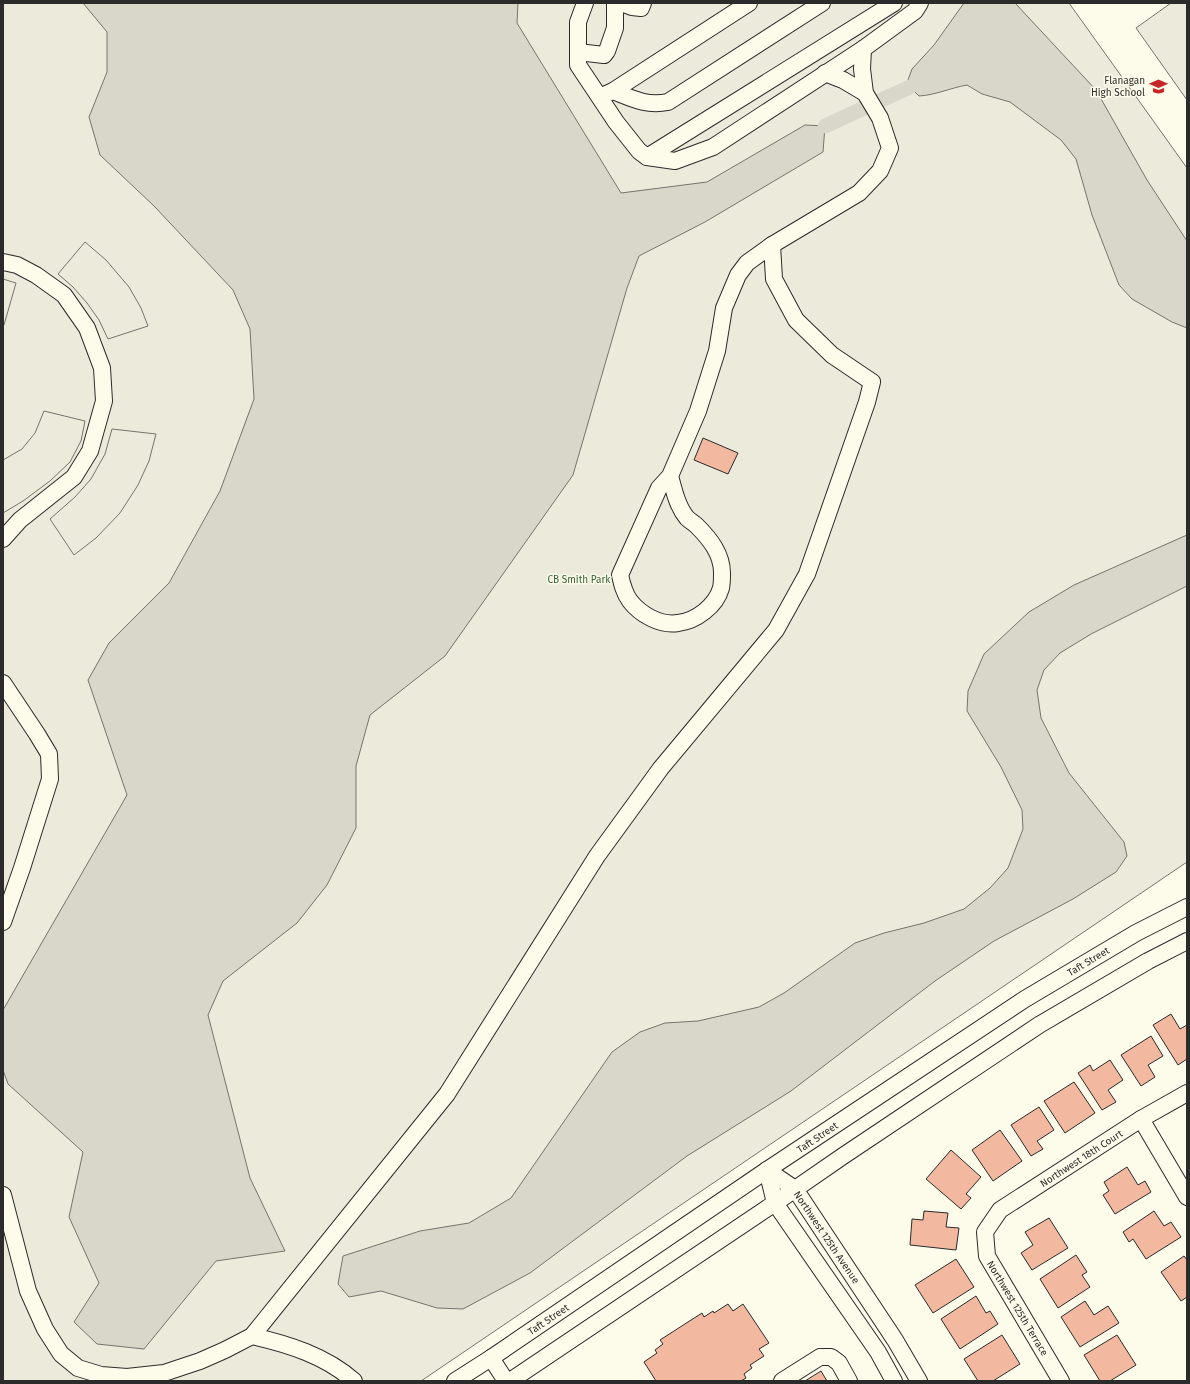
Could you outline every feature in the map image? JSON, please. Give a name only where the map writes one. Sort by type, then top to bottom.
[{"type":"street","points":[[585,3],[578,22],[578,65],[606,94],[616,122],[639,151],[647,157],[675,161],[713,147],[863,49],[915,11],[920,3]]},
{"type":"street","points":[[578,52],[604,55],[607,51],[615,28],[615,3]]},
{"type":"street","points":[[621,3],[632,7],[641,8],[643,3]]},
{"type":"street","points":[[606,94],[749,3]]},
{"type":"street","points":[[606,94],[647,103],[657,104],[668,102],[822,3]]},
{"type":"street","points":[[647,157],[894,3]]},
{"type":"street","points":[[670,476],[677,500],[687,518],[710,540],[718,554],[722,572],[721,588],[714,602],[704,612],[677,624],[660,622],[646,616],[630,601],[623,588],[620,575],[659,488],[670,476],[698,410],[717,350],[724,308],[738,275],[747,263],[772,245],[859,193],[880,171],[890,148],[880,118],[865,94],[862,69],[863,49]]},
{"type":"street","points":[[825,73],[843,80],[865,94]]},
{"type":"street","points":[[3,1195],[28,1290],[45,1329],[61,1354],[78,1368],[101,1375],[127,1377],[164,1373],[200,1361],[252,1336],[448,1094],[597,856],[661,768],[776,630],[807,574],[867,402],[872,382],[832,355],[796,320],[774,279],[772,245]]},
{"type":"street","points":[[3,262],[17,265],[36,275],[64,295],[87,328],[102,368],[104,401],[90,451],[74,477],[20,520],[3,540]]},
{"type":"street","points":[[3,683],[49,754],[50,779],[3,922]]},
{"type":"street","name":"Taft Street","points":[[455,1381],[767,1170],[1025,999],[1136,933],[1187,907]]},
{"type":"street","points":[[510,1381],[1039,1025],[1148,961],[1187,941]]},
{"type":"street","name":"Northwest 18th Court","points":[[985,1232],[1000,1210],[1141,1119],[1187,1093]]},
{"type":"street","points":[[1141,1119],[1187,1197]]},
{"type":"street","points":[[767,1170],[775,1203],[878,1352],[894,1381]]},
{"type":"street","name":"Northwest 125th Avenue","points":[[767,1170],[795,1189],[895,1340],[920,1381]]},
{"type":"street","name":"Northwest 125th Terrace","points":[[985,1232],[987,1256],[1062,1381]]},
{"type":"street","points":[[252,1336],[281,1342],[312,1355],[342,1370],[354,1381]]},
{"type":"street","points":[[782,1381],[820,1356],[831,1357],[839,1363],[849,1381]]},
{"type":"street","points":[[490,1358],[506,1381]]},
{"type":"green space","name":"CB Smith Park","points":[[3,3],[1069,3],[1187,168],[1187,862],[421,1381],[3,1381]]},
{"type":"green space","points":[[1171,3],[1187,3],[1187,100],[1136,28]]},
{"type":"shaded area","points":[[83,3],[518,3],[517,23],[621,193],[707,182],[805,125],[825,126],[823,152],[705,222],[639,256],[627,288],[573,475],[445,656],[370,715],[356,766],[356,828],[327,885],[297,923],[223,981],[208,1015],[250,1178],[285,1251],[216,1261],[144,1349],[97,1344],[74,1322],[99,1283],[69,1217],[83,1152],[8,1084],[3,1070],[3,1010],[127,795],[88,680],[109,643],[169,583],[220,491],[254,399],[250,329],[233,290],[154,206],[100,155],[89,117],[107,72],[107,32]]},
{"type":"shaded area","points":[[964,3],[1015,3],[1096,90],[1147,180],[1187,241],[1187,328],[1172,322],[1132,299],[1119,285],[1092,215],[1076,159],[1061,140],[1010,102],[982,94],[967,85],[919,96],[910,87],[908,80],[912,69],[934,45]]},
{"type":"shaded area","points":[[85,242],[106,260],[129,287],[141,308],[148,326],[108,339],[99,320],[87,303],[73,287],[58,274]]},
{"type":"shaded area","points":[[3,279],[16,283],[4,325],[3,325]]},
{"type":"shaded area","points":[[44,411],[85,421],[81,441],[70,462],[50,481],[23,501],[3,513],[3,460],[22,449],[35,433]]},
{"type":"shaded area","points":[[112,429],[156,434],[149,461],[138,485],[120,513],[96,538],[74,555],[50,519],[75,497],[91,479],[105,454]]},
{"type":"shaded area","points":[[1187,535],[1187,586],[1091,634],[1060,653],[1044,670],[1037,690],[1041,718],[1069,773],[1124,842],[1127,856],[1116,872],[1073,899],[994,941],[935,981],[791,1091],[687,1156],[530,1273],[463,1309],[437,1308],[381,1291],[349,1297],[338,1284],[343,1256],[420,1231],[469,1223],[511,1198],[612,1052],[640,1032],[665,1023],[698,1021],[759,1007],[784,993],[855,943],[884,933],[924,923],[964,909],[990,888],[1008,868],[1023,829],[1022,810],[1001,767],[967,711],[968,691],[984,654],[1029,612],[1074,585]]},
{"type":"building","points":[[703,438],[738,453],[728,474],[694,460]]},
{"type":"building","points":[[1171,1014],[1180,1029],[1187,1025],[1187,1059],[1178,1065],[1153,1025]]},
{"type":"building","points":[[1151,1036],[1163,1056],[1148,1065],[1155,1077],[1141,1086],[1121,1055]]},
{"type":"building","points":[[1110,1060],[1123,1080],[1108,1090],[1116,1102],[1102,1110],[1078,1073],[1090,1065],[1093,1071]]},
{"type":"building","points":[[1074,1082],[1095,1113],[1065,1133],[1044,1101]]},
{"type":"building","points":[[1039,1107],[1054,1130],[1037,1141],[1043,1149],[1031,1156],[1011,1125]]},
{"type":"building","points":[[1000,1130],[1022,1161],[993,1181],[972,1150]]},
{"type":"building","points":[[951,1150],[981,1177],[966,1194],[971,1198],[961,1209],[926,1179]]},
{"type":"building","points":[[1127,1167],[1138,1185],[1145,1181],[1151,1192],[1115,1214],[1103,1195],[1109,1191],[1104,1182]]},
{"type":"building","points":[[924,1211],[948,1213],[946,1227],[959,1228],[956,1250],[910,1245],[912,1219],[923,1220]]},
{"type":"building","points":[[1154,1211],[1164,1226],[1171,1222],[1181,1237],[1146,1259],[1133,1239],[1129,1242],[1123,1232]]},
{"type":"building","points":[[1049,1218],[1068,1248],[1032,1270],[1021,1253],[1033,1245],[1025,1232]]},
{"type":"building","points":[[1076,1255],[1087,1272],[1082,1275],[1090,1287],[1058,1308],[1040,1279]]},
{"type":"building","points":[[1184,1256],[1187,1260],[1187,1297],[1181,1301],[1161,1272]]},
{"type":"building","points":[[956,1259],[974,1287],[933,1313],[915,1285]]},
{"type":"building","points":[[976,1296],[986,1313],[990,1311],[998,1324],[960,1349],[941,1319]]},
{"type":"building","points":[[1085,1301],[1094,1315],[1108,1306],[1119,1323],[1080,1347],[1061,1317]]},
{"type":"building","points":[[728,1304],[733,1311],[743,1304],[769,1343],[759,1349],[764,1356],[750,1365],[752,1368],[744,1374],[746,1378],[741,1381],[656,1381],[644,1362],[657,1353],[655,1350],[663,1344],[660,1340],[702,1313],[704,1317],[713,1311],[714,1313]]},
{"type":"building","points":[[1002,1335],[1020,1364],[993,1381],[978,1381],[964,1359]]},
{"type":"building","points":[[1117,1335],[1136,1365],[1110,1381],[1100,1381],[1084,1355]]},
{"type":"building","points":[[821,1371],[827,1381],[805,1381]]},
{"type":"waterway","points":[[825,126],[910,87]]},
{"type":"place","name":"Flanagan High School","points":[[1158,86]]}]
